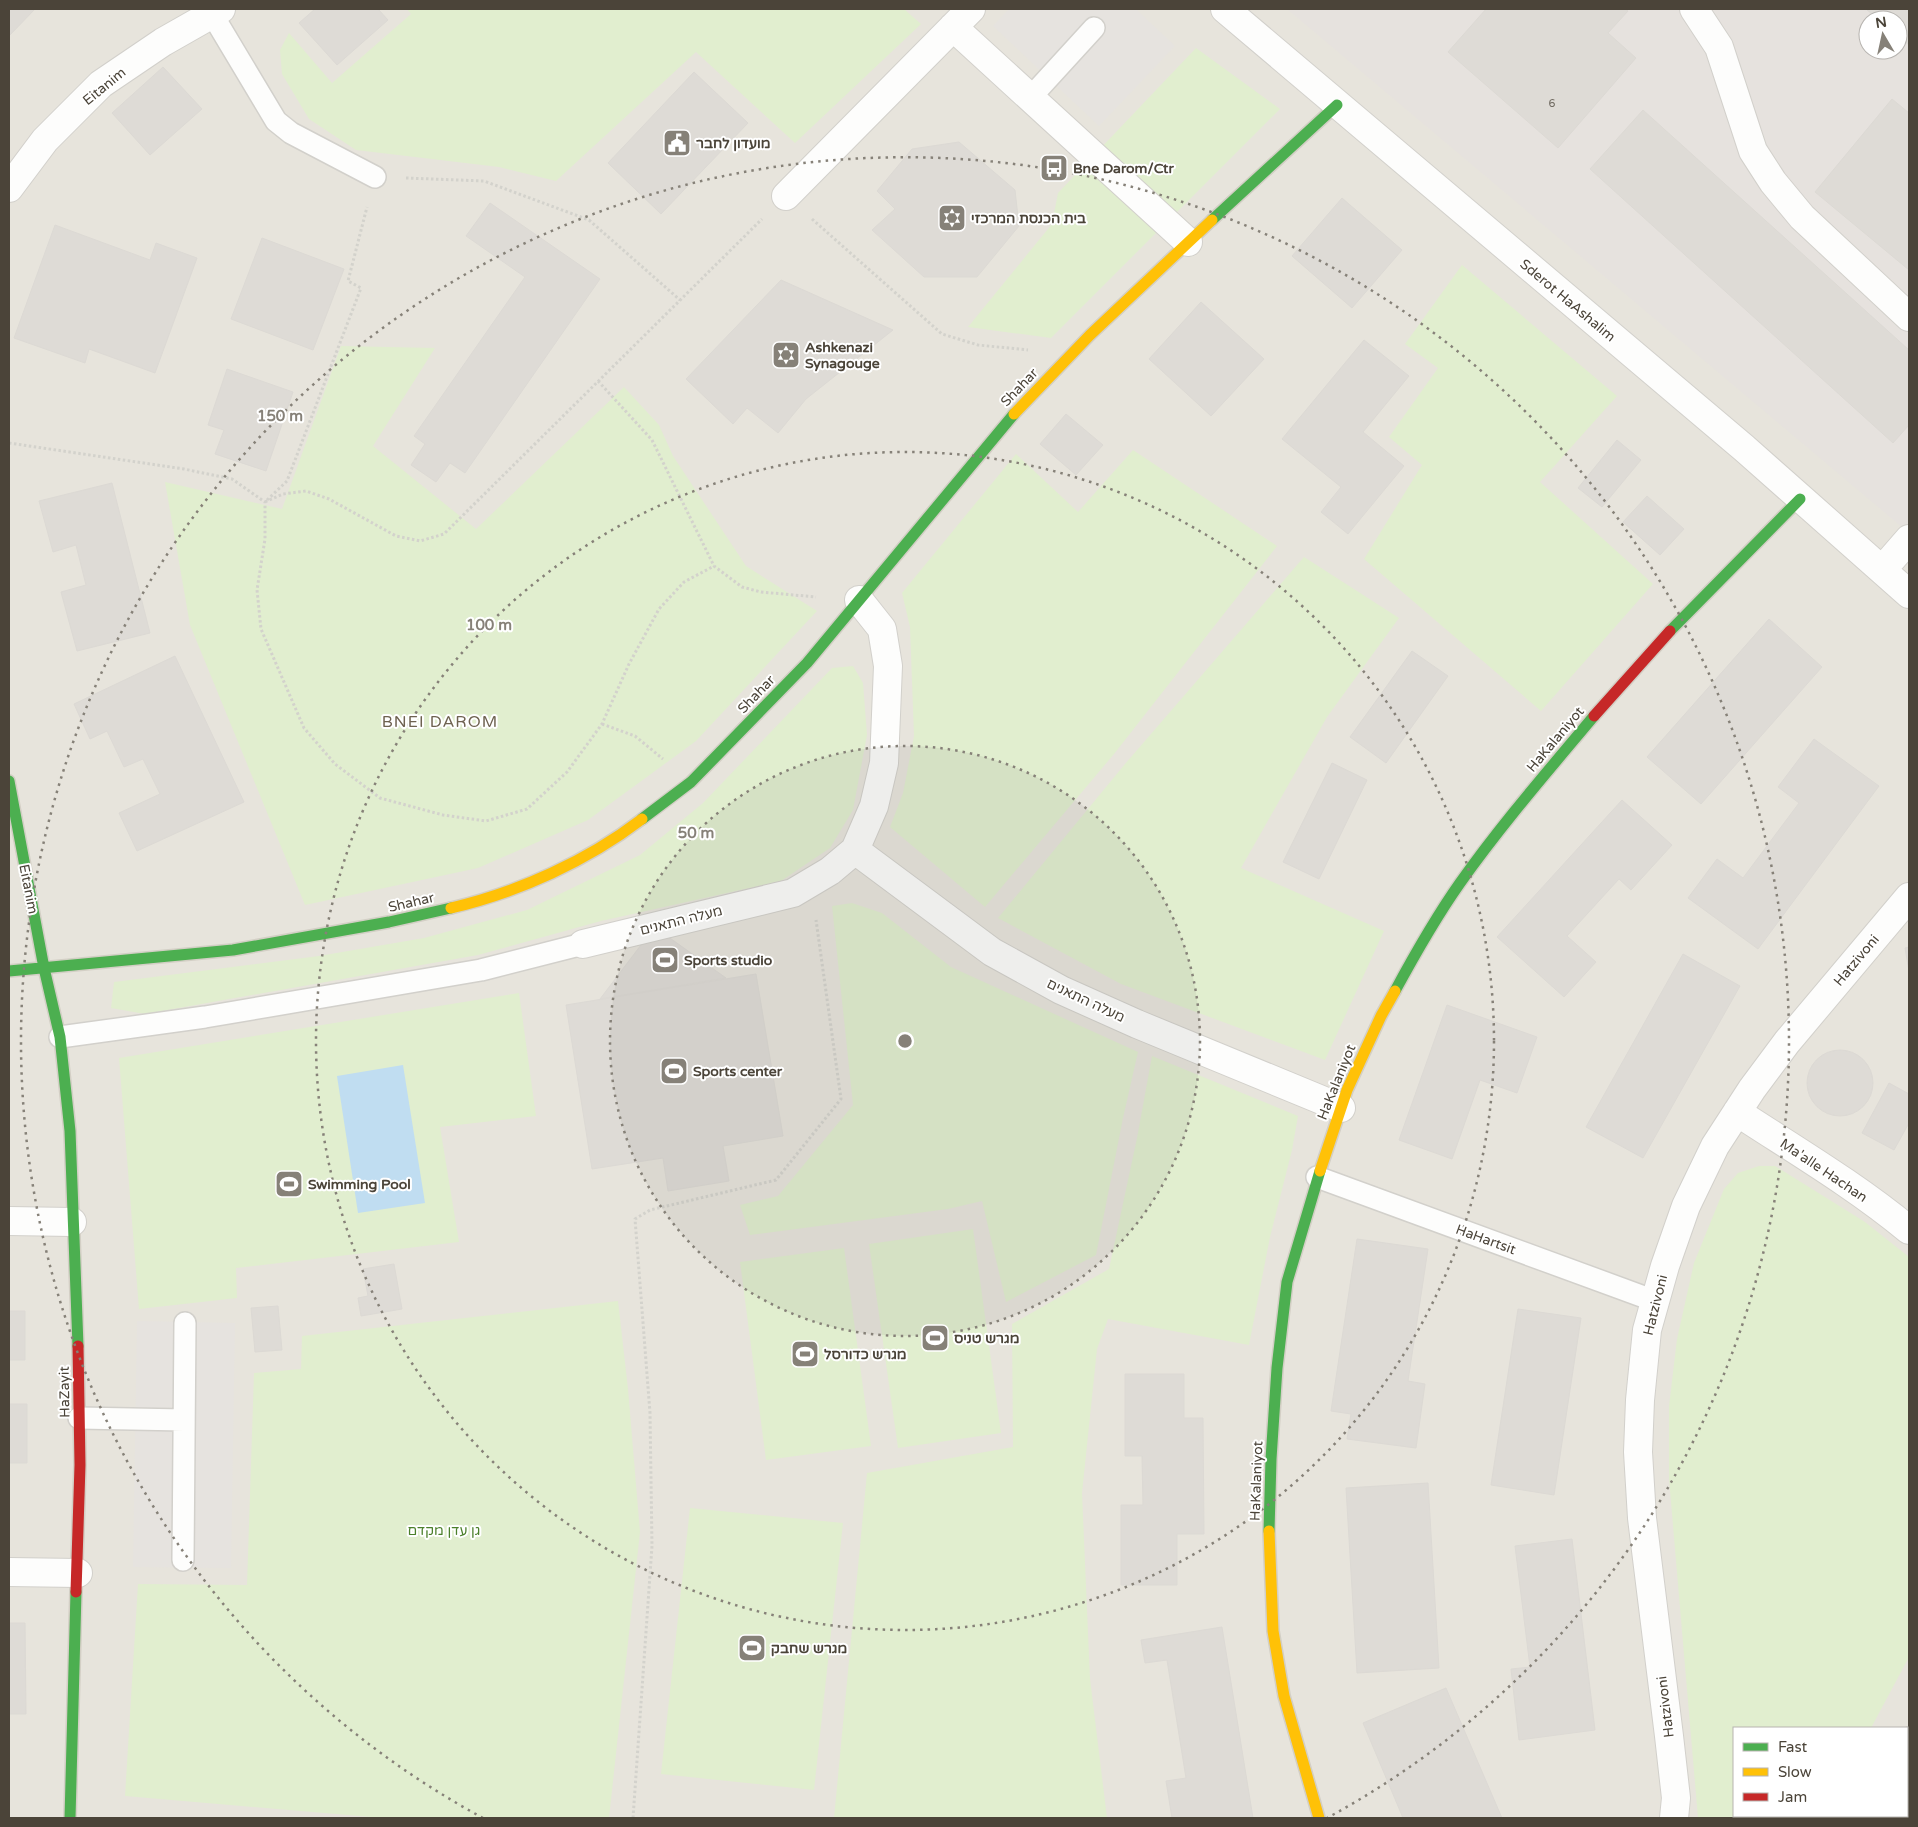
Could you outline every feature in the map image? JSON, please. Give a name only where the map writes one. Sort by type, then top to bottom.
[{"type":"street","name":"Sderot HaAshalim","points":[[1225,9],[1736,442],[1909,594]]},
{"type":"street","points":[[1694,9],[1719,47],[1753,152],[1773,182],[1802,217],[1909,317]]},
{"type":"street","name":"Eitanim","points":[[9,188],[45,140],[101,84],[163,42],[217,12]]},
{"type":"street","points":[[786,196],[962,18],[1030,98],[1188,242]]},
{"type":"street","name":"Shahar","points":[[9,972],[232,950],[389,922],[480,901],[552,873],[621,835],[691,782],[807,663],[1012,416],[1071,355],[1188,242],[1337,105]]},
{"type":"street","name":"HaKalaniyot","points":[[1318,1818],[1284,1696],[1273,1631],[1269,1549],[1271,1459],[1277,1368],[1287,1282],[1317,1177],[1347,1090],[1381,1016],[1421,942],[1466,875],[1508,820],[1595,714],[1676,624],[1800,499]]},
{"type":"street","points":[[1882,570],[1909,539]]},
{"type":"street","name":"מעלה התאנים","points":[[583,944],[792,893],[830,871],[855,850],[874,806],[884,763],[888,666],[882,629],[859,600]]},
{"type":"street","name":"Eitanim","points":[[9,781],[44,968]]},
{"type":"street","name":"מעלה התאנים","points":[[855,850],[992,952],[1061,990],[1137,1024],[1341,1108]]},
{"type":"street","name":"Hatzivoni","points":[[1674,1818],[1676,1798],[1642,1518],[1638,1452],[1640,1400],[1647,1330],[1665,1266],[1686,1206],[1715,1146],[1787,1042],[1909,897]]},
{"type":"street","name":"HaZayit","points":[[44,968],[60,1037],[70,1131],[72,1222],[78,1335],[78,1573],[70,1818]]},
{"type":"street","name":"Ma'alle Hachan","points":[[1737,1112],[1808,1157],[1891,1215],[1909,1230]]},
{"type":"street","points":[[9,1221],[72,1222]]},
{"type":"street","points":[[9,1572],[78,1573]]},
{"type":"lane","points":[[217,12],[276,121],[291,133],[375,177]]},
{"type":"lane","points":[[1030,98],[1094,28]]},
{"type":"lane","points":[[60,1037],[205,1017],[452,976],[583,944]]},
{"type":"lane","name":"HaHartsit","points":[[1317,1177],[1655,1301]]},
{"type":"lane","points":[[183,1560],[186,1323]]},
{"type":"lane","points":[[79,1418],[184,1420]]},
{"type":"path","points":[[680,300],[589,220],[484,181],[375,177],[348,281],[360,288],[287,481],[264,502],[265,539],[257,590],[261,629],[304,728],[335,764],[380,798],[444,815],[486,821],[527,809],[567,772],[602,724],[629,664],[659,609],[684,582],[714,566]]},
{"type":"path","points":[[264,502],[283,494],[306,491],[329,500],[396,536],[420,541],[444,534],[786,196],[942,334],[978,345],[1071,355]]},
{"type":"path","points":[[598,381],[652,440],[714,566],[742,587],[761,592],[859,600]]},
{"type":"path","points":[[9,443],[184,469],[232,479],[264,502]]},
{"type":"path","points":[[602,724],[635,736],[691,782]]},
{"type":"path","points":[[633,1818],[652,1546],[650,1413],[635,1219],[650,1210],[776,1180],[841,1099],[811,882]]},
{"type":"shaded area","name":"BNEI DAROM","points":[[9,9],[1909,9],[1909,1768],[1908,1770],[1908,1727],[1733,1727],[1733,1817],[1884,1817],[9,1818]]},
{"type":"shaded area","points":[[1009,9],[1136,9],[1175,46],[1099,126],[993,26]]},
{"type":"shaded area","points":[[1287,9],[1909,9],[1909,533]]},
{"type":"shaded area","points":[[137,1321],[235,1323],[231,1568],[133,1567]]},
{"type":"green space","points":[[407,9],[904,9],[921,24],[795,143],[696,52],[556,181],[499,167],[356,150],[309,119],[282,74],[280,50],[289,33],[332,83],[411,14]]},
{"type":"green space","points":[[1196,48],[1280,109],[1051,338],[968,327],[1052,224],[1058,193]]},
{"type":"green space","points":[[1462,265],[1617,396],[1540,482],[1653,584],[1541,711],[1364,559],[1422,465],[1389,437],[1438,368],[1405,344]]},
{"type":"green space","points":[[341,346],[435,348],[373,446],[476,529],[624,387],[659,425],[673,456],[746,566],[817,611],[696,741],[588,820],[478,868],[305,905],[190,625],[165,482],[282,509]]},
{"type":"green space","points":[[1133,450],[1277,546],[1114,754],[985,907],[890,827],[903,793],[914,736],[910,627],[902,593],[1016,454],[1078,512]]},
{"type":"green space","points":[[1304,557],[1399,618],[1327,717],[1241,868],[1384,931],[1325,1060],[1121,984],[998,918],[1125,764]]},
{"type":"green space","points":[[853,666],[863,683],[867,735],[853,810],[830,848],[781,881],[601,921],[478,955],[145,1014],[111,1008],[114,982],[319,956],[424,938],[527,910],[640,855],[703,803],[832,668]]},
{"type":"green space","points":[[852,903],[882,913],[951,967],[1138,1052],[1096,1255],[1006,1302],[982,1201],[948,1209],[750,1235],[740,1205],[778,1196],[853,1105],[832,906]]},
{"type":"green space","name":"Swimming Pool","points":[[519,993],[536,1116],[440,1127],[459,1242],[236,1268],[237,1298],[139,1309],[119,1058]]},
{"type":"green space","points":[[1152,1056],[1298,1116],[1292,1150],[1270,1237],[1249,1345],[1108,1319],[1097,1349],[1082,1493],[1090,1679],[1107,1818],[834,1818],[867,1473],[1013,1447],[1012,1324],[1109,1269],[1137,1138]]},
{"type":"green space","points":[[1759,1166],[1775,1166],[1865,1222],[1909,1257],[1909,1657],[1872,1727],[1733,1727],[1733,1817],[1822,1818],[1698,1818],[1669,1479],[1669,1406],[1677,1339],[1694,1263],[1724,1189],[1738,1173]]},
{"type":"green space","name":"מגרש טניס","points":[[973,1229],[1001,1433],[898,1448],[869,1244]]},
{"type":"green space","name":"מגרש כדורסל","points":[[844,1248],[871,1446],[766,1460],[740,1262]]},
{"type":"green space","name":"גן עדן מקדם","points":[[618,1301],[628,1389],[640,1532],[609,1818],[383,1818],[125,1796],[138,1584],[247,1585],[254,1373],[301,1369],[302,1336]]},
{"type":"green space","name":"מגרש שחבק","points":[[690,1508],[843,1523],[814,1790],[661,1774]]},
{"type":"water","points":[[403,1065],[425,1203],[358,1213],[337,1076]]},
{"type":"building","points":[[9,9],[35,9],[9,36]]},
{"type":"building","points":[[315,9],[378,9],[388,20],[337,65],[299,23]]},
{"type":"building","points":[[1486,9],[1625,9],[1628,11],[1608,33],[1636,58],[1558,148],[1448,52]]},
{"type":"building","points":[[1866,9],[1909,9],[1909,45],[1908,10]]},
{"type":"building","points":[[163,67],[202,109],[150,155],[112,113]]},
{"type":"building","name":"מועדון לחבר","points":[[694,72],[748,123],[661,214],[608,163]]},
{"type":"building","points":[[1892,99],[1909,113],[1909,270],[1815,192]]},
{"type":"building","points":[[1643,110],[1909,350],[1909,425],[1893,443],[1590,169]]},
{"type":"building","name":"בית הכנסת המרכזי","points":[[959,142],[1015,190],[1019,226],[977,277],[924,277],[872,230],[895,209],[877,191],[912,149]]},
{"type":"building","points":[[1342,198],[1402,250],[1352,308],[1292,256]]},
{"type":"building","points":[[490,203],[600,279],[465,473],[450,463],[436,482],[411,465],[425,444],[414,436],[525,277],[466,236]]},
{"type":"building","points":[[55,225],[150,260],[156,243],[197,258],[155,373],[89,349],[85,363],[14,338]]},
{"type":"building","points":[[262,238],[344,269],[313,350],[231,319]]},
{"type":"building","name":"Ashkenazi Synagouge","points":[[781,280],[893,330],[806,399],[778,433],[747,408],[733,424],[686,379]]},
{"type":"building","points":[[1201,302],[1264,359],[1211,416],[1149,359]]},
{"type":"building","points":[[1364,340],[1409,376],[1363,432],[1404,466],[1348,534],[1321,512],[1341,487],[1282,439]]},
{"type":"building","points":[[227,369],[293,392],[266,471],[215,454],[224,430],[208,425]]},
{"type":"building","points":[[1066,414],[1103,445],[1076,475],[1040,444]]},
{"type":"building","points":[[1617,440],[1641,460],[1602,507],[1578,488]]},
{"type":"building","points":[[112,483],[150,633],[77,651],[61,592],[86,585],[76,545],[53,552],[39,501]]},
{"type":"building","points":[[1647,496],[1684,529],[1660,555],[1623,522]]},
{"type":"building","points":[[1769,619],[1822,667],[1701,804],[1647,757]]},
{"type":"building","points":[[1412,651],[1448,676],[1386,763],[1350,737]]},
{"type":"building","points":[[175,656],[244,802],[137,851],[119,813],[160,794],[143,759],[124,767],[107,731],[90,739],[74,704]]},
{"type":"building","points":[[1814,739],[1879,786],[1758,949],[1688,898],[1717,859],[1743,878],[1799,803],[1778,787]]},
{"type":"building","points":[[1332,763],[1367,780],[1319,879],[1283,862]]},
{"type":"building","points":[[1622,800],[1672,845],[1631,890],[1619,879],[1567,936],[1596,962],[1564,997],[1497,937]]},
{"type":"building","name":"Sports studio","points":[[667,936],[726,978],[600,999],[644,941]]},
{"type":"building","points":[[1909,947],[1909,971],[1905,948]]},
{"type":"building","points":[[1683,954],[1740,986],[1643,1158],[1586,1127]]},
{"type":"building","name":"Sports center","points":[[756,974],[783,1136],[723,1146],[729,1181],[668,1191],[663,1158],[592,1169],[566,1005]]},
{"type":"building","points":[[1447,1005],[1537,1037],[1517,1093],[1480,1080],[1452,1159],[1399,1140]]},
{"type":"building","points":[[1833,1050],[1847,1050],[1859,1055],[1868,1064],[1873,1076],[1871,1096],[1864,1107],[1847,1116],[1833,1116],[1821,1111],[1812,1102],[1807,1090],[1807,1076],[1812,1064],[1821,1055]]},
{"type":"building","points":[[1889,1083],[1909,1094],[1909,1123],[1894,1150],[1862,1133]]},
{"type":"building","points":[[1357,1239],[1428,1249],[1408,1381],[1425,1384],[1416,1448],[1347,1439],[1351,1414],[1331,1411]]},
{"type":"building","points":[[394,1264],[402,1309],[361,1316],[358,1298],[368,1296],[363,1269]]},
{"type":"building","points":[[278,1306],[282,1350],[255,1352],[251,1308]]},
{"type":"building","points":[[1518,1309],[1581,1318],[1554,1495],[1491,1485]]},
{"type":"building","points":[[9,1311],[25,1311],[25,1360],[9,1360]]},
{"type":"building","points":[[1125,1374],[1184,1374],[1184,1418],[1203,1418],[1204,1534],[1177,1534],[1177,1585],[1121,1585],[1121,1505],[1143,1505],[1142,1456],[1125,1456]]},
{"type":"building","points":[[9,1404],[27,1404],[27,1463],[9,1463]]},
{"type":"building","points":[[1428,1483],[1439,1668],[1357,1673],[1346,1488]]},
{"type":"building","points":[[1572,1539],[1595,1730],[1519,1740],[1511,1669],[1530,1667],[1515,1546]]},
{"type":"building","points":[[9,1623],[25,1623],[26,1714],[9,1714]]},
{"type":"building","points":[[1222,1627],[1253,1818],[1172,1818],[1166,1781],[1186,1778],[1167,1660],[1145,1663],[1141,1640]]},
{"type":"building","points":[[1446,1688],[1502,1818],[1403,1818],[1363,1723]]},
{"type":"traffic: fast","points":[[1212,220],[1337,105]]},
{"type":"traffic: fast","points":[[642,819],[691,782],[807,663],[1014,414]]},
{"type":"traffic: fast","points":[[1670,631],[1800,499]]},
{"type":"traffic: fast","points":[[1395,991],[1426,936],[1460,883],[1508,819],[1594,716]]},
{"type":"traffic: fast","points":[[9,781],[44,968],[60,1037],[70,1131],[78,1346]]},
{"type":"traffic: fast","points":[[9,971],[233,950],[389,922],[451,908]]},
{"type":"traffic: fast","points":[[1269,1531],[1271,1459],[1277,1368],[1287,1282],[1320,1171]]},
{"type":"traffic: fast","points":[[70,1818],[76,1592]]},
{"type":"traffic: slow","points":[[1014,414],[1090,335],[1212,220]]},
{"type":"traffic: slow","points":[[451,908],[502,893],[551,873],[599,848],[642,819]]},
{"type":"traffic: slow","points":[[1320,1171],[1347,1090],[1381,1016],[1395,991]]},
{"type":"traffic: slow","points":[[1269,1531],[1273,1631],[1284,1696],[1319,1818]]},
{"type":"traffic: jam","points":[[1594,716],[1670,631]]},
{"type":"traffic: jam","points":[[76,1592],[80,1465],[78,1346]]},
{"type":"place","name":"מועדון לחבר","points":[[677,143]]},
{"type":"place","name":"Bne Darom/Ctr","points":[[1054,168]]},
{"type":"place","name":"בית הכנסת המרכזי","points":[[952,218]]},
{"type":"place","name":"Ashkenazi Synagouge","points":[[786,355]]},
{"type":"place","name":"Sports studio","points":[[665,960]]},
{"type":"place","name":"Sports center","points":[[674,1071]]},
{"type":"place","name":"Swimming Pool","points":[[289,1184]]},
{"type":"place","name":"מגרש טניס","points":[[935,1338]]},
{"type":"place","name":"מגרש כדורסל","points":[[805,1354]]},
{"type":"place","name":"מגרש שחבק","points":[[752,1648]]},
{"type":"district","name":"BNEI DAROM","points":[[440,721]]}]
